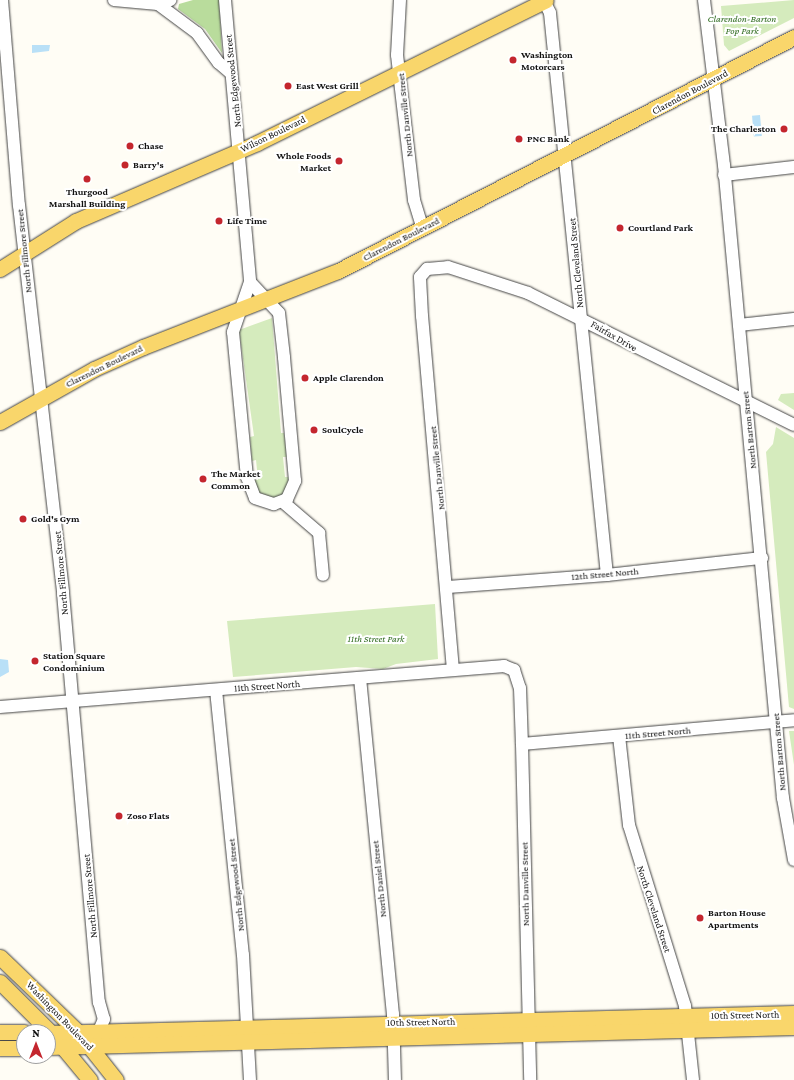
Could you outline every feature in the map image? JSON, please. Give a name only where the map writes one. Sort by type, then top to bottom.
[{"type":"main road","name":"Wilson Boulevard","points":[[0,269],[24,251],[99,210],[239,151],[545,0]]},
{"type":"main road","name":"Clarendon Boulevard","points":[[0,422],[41,397],[143,347],[338,271],[714,80],[794,37]]},
{"type":"main road","name":"Washington Boulevard","points":[[0,957],[78,1032],[116,1080]]},
{"type":"main road","name":"Washington Boulevard","points":[[0,982],[37,1024]]},
{"type":"main road","name":"10th Street North","points":[[64,1047],[248,1034],[688,1023],[794,1014]]},
{"type":"main road","name":"10th Street North","points":[[688,1023],[794,1027]]},
{"type":"main road","name":"10th Street North","points":[[56,1036],[102,1030],[248,1034]]},
{"type":"main road","points":[[0,1032],[16,1032]]},
{"type":"main road","name":"Washington Boulevard","points":[[56,1042],[64,1047],[90,1080]]},
{"type":"main road","points":[[0,1048],[16,1048]]},
{"type":"street","name":"North Fillmore Street","points":[[2,0],[24,251],[41,397],[72,701],[99,1002],[104,1019],[102,1030]]},
{"type":"street","points":[[114,0],[158,4],[170,0]]},
{"type":"street","name":"North Edgewood Street","points":[[225,0],[250,282],[233,332],[245,449],[252,494],[266,503],[283,502]]},
{"type":"street","name":"North Danville Street","points":[[400,0],[397,54],[414,200],[423,229]]},
{"type":"street","name":"North Cleveland Street","points":[[545,0],[550,12],[607,575]]},
{"type":"street","name":"North Barton Street","points":[[704,0],[714,80],[739,325],[762,558],[776,723],[794,860]]},
{"type":"street","points":[[158,4],[197,33],[219,63],[231,73]]},
{"type":"street","points":[[724,175],[794,167]]},
{"type":"street","name":"Fairfax Drive","points":[[427,269],[448,268],[491,280],[581,317],[642,353],[746,400],[794,425]]},
{"type":"street","name":"North Danville Street","points":[[427,269],[420,277],[422,316],[448,587],[453,670]]},
{"type":"street","points":[[250,282],[279,313],[291,444],[296,481],[291,495],[283,502],[319,533],[323,575]]},
{"type":"street","points":[[739,325],[794,319]]},
{"type":"street","name":"12th Street North","points":[[448,587],[607,575],[762,558]]},
{"type":"street","name":"11th Street North","points":[[0,707],[504,666],[514,670],[520,688]]},
{"type":"street","name":"North Daniel Street","points":[[360,678],[394,1030],[395,1080]]},
{"type":"street","name":"North Danville Street","points":[[520,688],[530,1080]]},
{"type":"street","name":"North Edgewood Street","points":[[216,690],[248,1034],[250,1080]]},
{"type":"street","name":"11th Street North","points":[[522,744],[776,723],[794,720]]},
{"type":"street","name":"North Cleveland Street","points":[[619,736],[629,825],[688,1023],[692,1080]]},
{"type":"street","points":[[90,1046],[102,1030]]},
{"type":"green space","points":[[193,0],[219,0],[222,53],[205,29],[178,9],[179,4]]},
{"type":"green space","name":"Clarendon-Barton Pop Park","points":[[794,0],[794,18],[729,51],[724,45],[721,6]]},
{"type":"green space","points":[[272,318],[281,433],[284,433],[287,457],[283,457],[285,477],[289,477],[287,489],[280,497],[272,498],[259,495],[254,480],[258,480],[256,460],[252,461],[250,437],[254,436],[239,330]]},
{"type":"green space","points":[[794,393],[794,410],[778,400],[781,394]]},
{"type":"green space","points":[[776,427],[794,438],[794,709],[789,707],[766,452],[773,444]]},
{"type":"green space","name":"11th Street Park","points":[[435,604],[438,659],[396,664],[383,669],[356,667],[233,677],[227,621]]},
{"type":"green space","points":[[789,731],[794,731],[794,765]]},
{"type":"water","points":[[32,45],[50,45],[49,51],[32,53]]},
{"type":"water","points":[[760,115],[762,136],[754,137],[752,116]]},
{"type":"water","points":[[0,659],[8,660],[9,672],[0,677]]},
{"type":"place","name":"Washington Motorcars","points":[[513,60]]},
{"type":"place","name":"East West Grill","points":[[288,86]]},
{"type":"place","name":"The Charleston","points":[[784,129]]},
{"type":"place","name":"PNC Bank","points":[[519,139]]},
{"type":"place","name":"Chase","points":[[130,146]]},
{"type":"place","name":"Whole Foods Market","points":[[339,161]]},
{"type":"place","name":"Barry's","points":[[125,165]]},
{"type":"place","name":"Thurgood Marshall Building","points":[[87,179]]},
{"type":"place","name":"Life Time","points":[[219,221]]},
{"type":"place","name":"Courtland Park","points":[[620,228]]},
{"type":"place","name":"Apple Clarendon","points":[[305,378]]},
{"type":"place","name":"SoulCycle","points":[[314,430]]},
{"type":"place","name":"The Market Common","points":[[203,479]]},
{"type":"place","name":"Gold's Gym","points":[[23,519]]},
{"type":"place","name":"Station Square Condominium","points":[[35,661]]},
{"type":"place","name":"Zoso Flats","points":[[119,816]]},
{"type":"place","name":"Barton House Apartments","points":[[700,918]]}]
